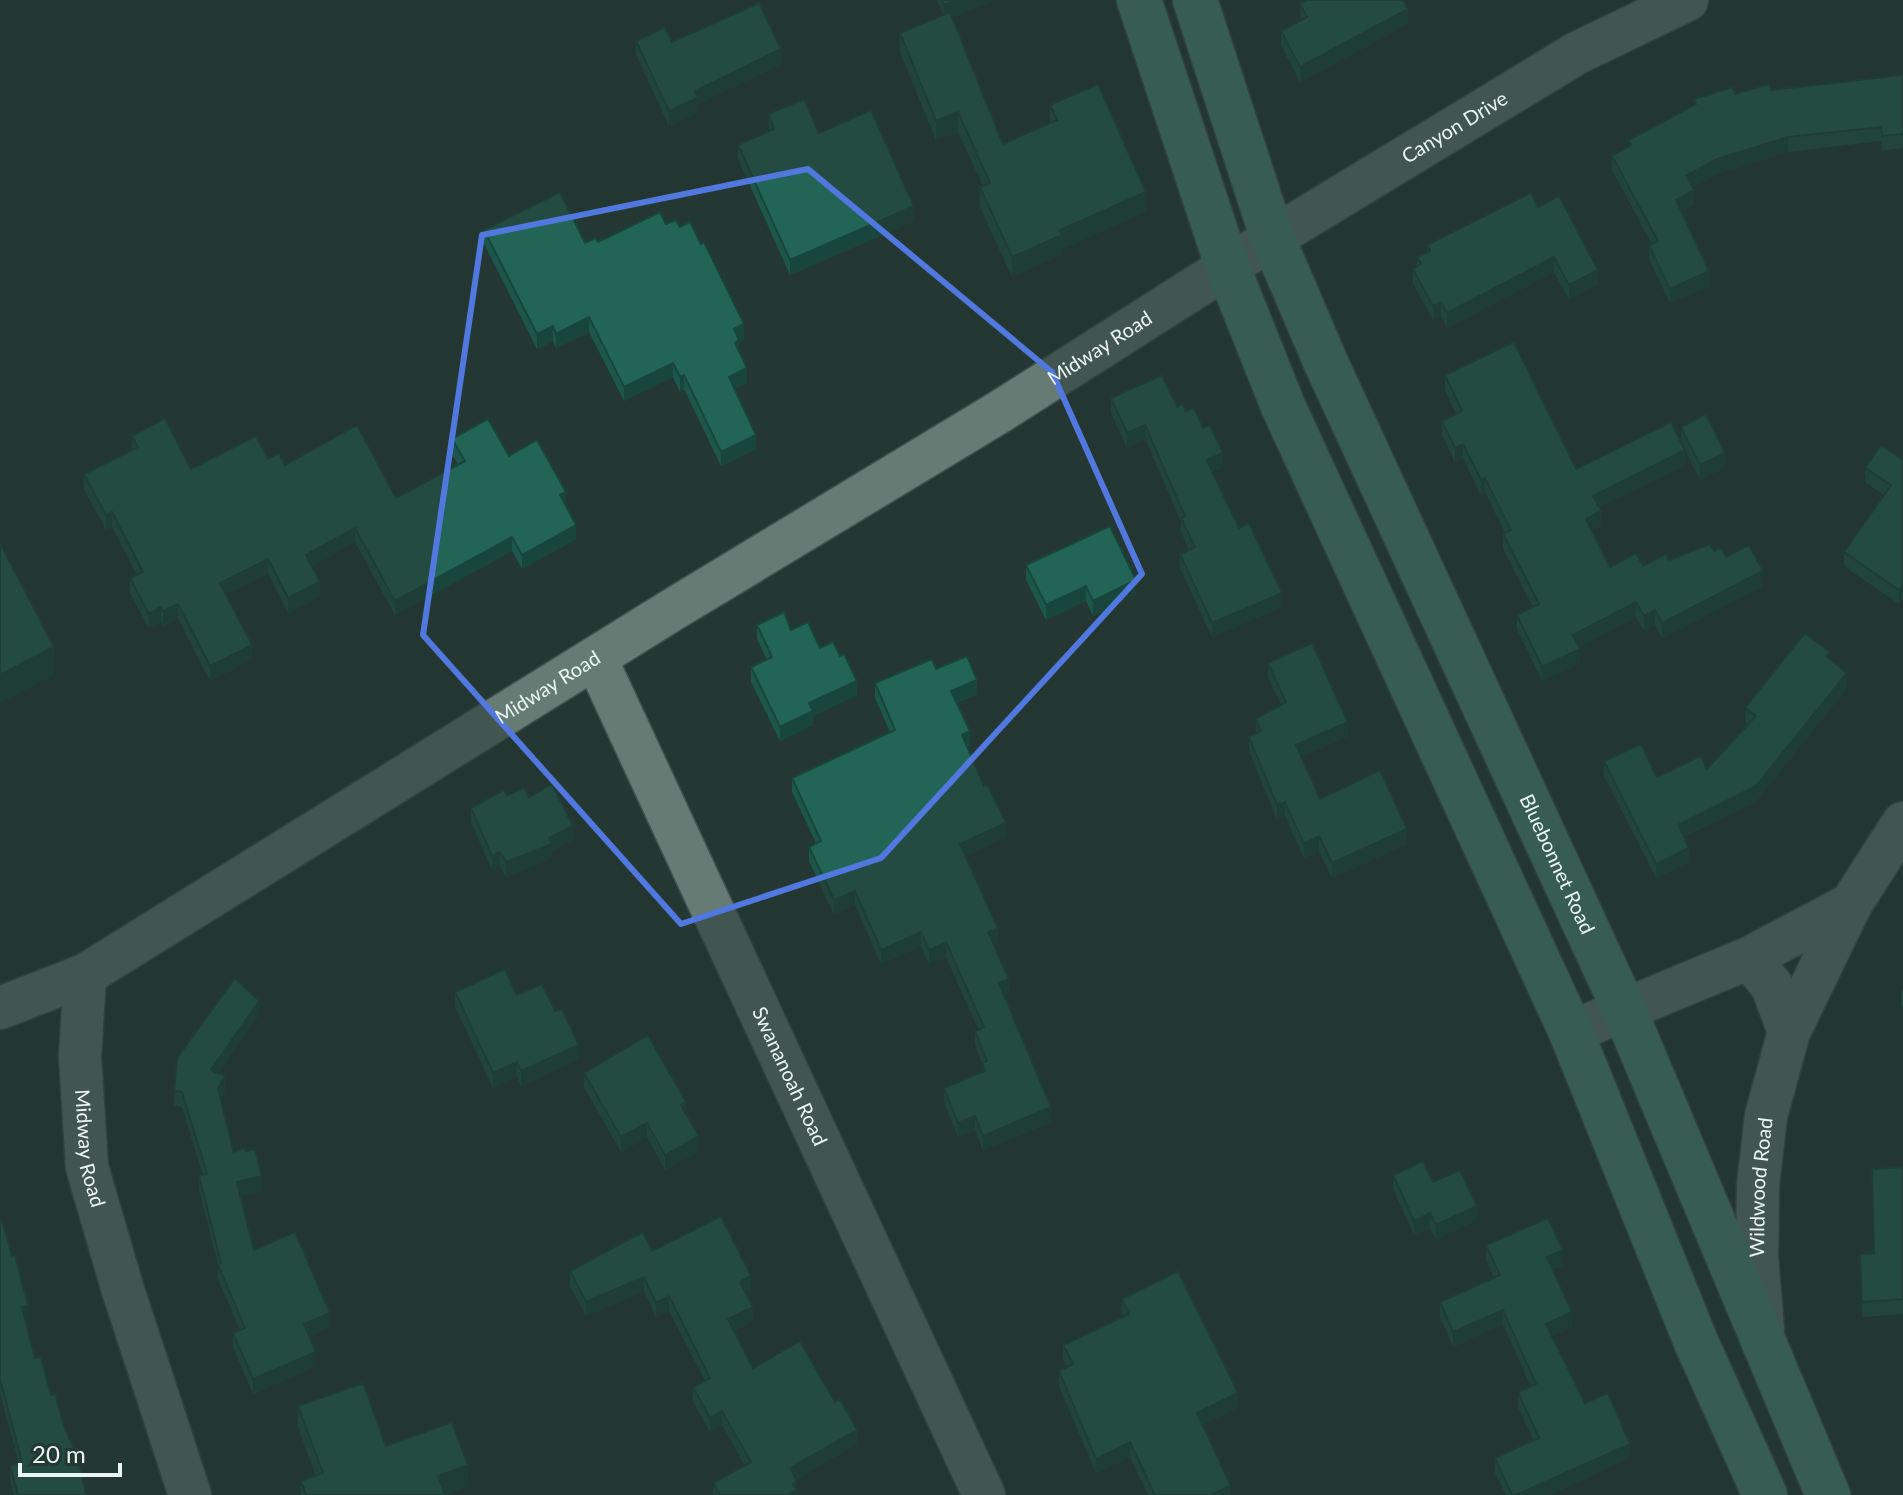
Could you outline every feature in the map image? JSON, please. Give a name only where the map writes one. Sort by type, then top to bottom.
[{"type":"main road","points":[[1139,0],[1228,268],[1283,406],[1571,1032],[1696,1342],[1765,1495]]},
{"type":"main road","points":[[1195,0],[1273,239]]},
{"type":"main road","name":"Bluebonnet Road","points":[[1273,239],[1326,363],[1624,1009],[1828,1495]]},
{"type":"street","name":"Canyon Drive","points":[[1228,268],[1577,53],[1687,0]]},
{"type":"street","name":"Midway Road","points":[[190,1495],[122,1287],[87,1167],[80,1057],[85,975],[1228,268]]},
{"type":"street","name":"Swananoah Road","points":[[596,659],[984,1495]]},
{"type":"street","name":"Wildwood Road","points":[[1765,1346],[1757,1257],[1758,1185],[1766,1116],[1789,1032],[1851,904],[1903,823]]},
{"type":"street","name":"Wildwood Road","points":[[1571,1032],[1749,958],[1851,904]]},
{"type":"street","points":[[1749,958],[1772,986],[1789,1032]]},
{"type":"street","points":[[0,1008],[85,975]]},
{"type":"highlighted area","points":[[808,169],[1052,372],[1142,574],[881,858],[681,924],[423,635],[482,235]]},
{"type":"building","points":[[1307,0],[1403,0],[1408,9],[1300,67],[1281,31],[1307,17],[1300,4]]},
{"type":"building","points":[[759,3],[781,49],[695,91],[698,98],[669,111],[636,41],[665,27],[672,42]]},
{"type":"building","points":[[950,12],[1003,144],[1057,120],[1050,105],[1098,84],[1146,192],[1060,230],[1062,235],[1012,257],[980,187],[990,183],[958,112],[936,121],[900,33]]},
{"type":"building","points":[[1903,75],[1903,134],[1882,136],[1881,127],[1788,137],[1717,159],[1686,176],[1694,190],[1676,200],[1709,271],[1670,289],[1649,245],[1658,241],[1612,156],[1631,145],[1629,140],[1696,104],[1694,99],[1733,87],[1735,94],[1769,84],[1771,90]]},
{"type":"building","points":[[804,99],[819,133],[871,110],[914,206],[790,260],[738,145],[774,129],[768,114]]},
{"type":"building","points":[[560,192],[585,243],[595,238],[598,242],[660,212],[666,224],[676,220],[680,227],[690,222],[701,244],[704,242],[744,324],[734,329],[739,340],[735,343],[747,368],[729,377],[756,435],[721,452],[684,375],[680,377],[673,363],[624,387],[589,317],[556,334],[553,326],[537,334],[484,230]]},
{"type":"building","points":[[1531,193],[1538,207],[1559,196],[1598,270],[1569,285],[1554,257],[1447,313],[1441,302],[1433,306],[1413,269],[1421,264],[1417,257],[1430,251],[1427,245]]},
{"type":"building","points":[[1514,342],[1576,469],[1671,422],[1685,450],[1593,496],[1601,511],[1586,519],[1610,567],[1636,553],[1643,566],[1666,554],[1669,560],[1710,544],[1714,551],[1721,547],[1726,557],[1749,545],[1763,571],[1662,623],[1655,610],[1644,616],[1636,602],[1573,635],[1580,649],[1542,667],[1517,615],[1539,604],[1503,534],[1511,530],[1485,478],[1481,480],[1463,444],[1455,448],[1442,421],[1462,411],[1445,375]]},
{"type":"building","points":[[1162,375],[1177,407],[1183,404],[1186,411],[1194,408],[1203,428],[1210,425],[1223,453],[1207,460],[1239,528],[1249,523],[1282,593],[1212,623],[1180,554],[1195,547],[1181,518],[1185,516],[1145,425],[1127,433],[1111,398]]},
{"type":"building","points":[[1706,414],[1725,453],[1700,465],[1681,427]]},
{"type":"building","points":[[165,418],[191,469],[256,436],[268,459],[279,453],[285,465],[357,425],[396,498],[465,461],[452,439],[488,419],[509,456],[537,440],[566,492],[560,495],[576,525],[522,555],[512,537],[395,601],[355,528],[306,555],[320,582],[288,598],[268,559],[220,583],[252,645],[210,666],[178,604],[163,611],[161,607],[149,614],[130,578],[143,572],[112,512],[106,515],[84,474],[138,447],[132,436]]},
{"type":"building","points":[[1881,445],[1903,460],[1903,584],[1899,590],[1844,552],[1891,485],[1865,468]]},
{"type":"building","points":[[1110,526],[1136,580],[1093,601],[1086,586],[1046,605],[1026,565]]},
{"type":"building","points":[[0,543],[54,647],[0,675]]},
{"type":"building","points":[[784,612],[791,630],[808,622],[820,648],[833,642],[840,656],[844,654],[857,681],[809,703],[813,711],[780,727],[751,667],[772,657],[757,625]]},
{"type":"building","points":[[1805,633],[1830,652],[1826,656],[1847,673],[1756,786],[1678,825],[1689,848],[1656,864],[1604,761],[1641,744],[1657,777],[1701,756],[1707,769],[1756,716],[1745,708]]},
{"type":"building","points":[[1312,643],[1348,722],[1296,745],[1320,799],[1380,770],[1407,829],[1332,863],[1319,836],[1304,844],[1285,802],[1277,805],[1249,737],[1261,731],[1256,719],[1286,702],[1268,663]]},
{"type":"building","points":[[967,656],[977,680],[951,691],[970,731],[962,735],[984,786],[988,785],[1006,823],[960,844],[998,928],[988,932],[1009,979],[999,983],[1051,1107],[983,1136],[975,1116],[958,1123],[944,1088],[985,1071],[982,1063],[987,1061],[975,1031],[984,1027],[946,942],[929,950],[921,932],[881,950],[855,891],[834,900],[809,847],[821,841],[792,778],[895,730],[875,683],[932,659],[936,669]]},
{"type":"building","points":[[552,784],[573,826],[549,838],[552,844],[506,862],[500,852],[492,856],[471,808],[504,790],[507,796],[524,787],[529,797]]},
{"type":"building","points":[[505,969],[517,995],[542,984],[555,1011],[562,1009],[579,1045],[521,1071],[517,1062],[493,1073],[455,992]]},
{"type":"building","points":[[235,978],[259,1001],[211,1070],[225,1076],[218,1089],[234,1152],[245,1147],[246,1151],[255,1149],[262,1176],[237,1182],[254,1250],[295,1232],[330,1313],[304,1324],[316,1352],[253,1379],[233,1333],[245,1328],[218,1265],[221,1263],[199,1176],[207,1174],[182,1092],[174,1091],[177,1058]]},
{"type":"building","points":[[648,1035],[686,1102],[681,1105],[699,1136],[665,1155],[647,1123],[621,1137],[584,1073]]},
{"type":"building","points":[[1423,1161],[1433,1182],[1460,1170],[1477,1206],[1436,1225],[1430,1213],[1414,1221],[1393,1175]]},
{"type":"building","points":[[1903,1167],[1903,1299],[1862,1302],[1860,1254],[1874,1253],[1872,1169]]},
{"type":"building","points":[[0,1213],[28,1305],[22,1307],[35,1358],[41,1357],[51,1395],[55,1394],[80,1465],[86,1495],[18,1495],[10,1466],[22,1462],[0,1379]]},
{"type":"building","points":[[721,1216],[751,1276],[740,1282],[753,1307],[728,1319],[753,1368],[800,1341],[835,1402],[840,1399],[857,1430],[790,1468],[797,1481],[793,1484],[797,1490],[787,1495],[720,1495],[713,1483],[751,1462],[722,1411],[710,1418],[693,1387],[710,1378],[669,1296],[656,1303],[644,1277],[586,1302],[570,1271],[643,1232],[652,1251]]},
{"type":"building","points":[[1548,1218],[1563,1250],[1547,1257],[1572,1312],[1546,1324],[1585,1403],[1608,1393],[1630,1444],[1512,1495],[1495,1458],[1539,1438],[1518,1392],[1536,1384],[1503,1310],[1453,1332],[1440,1302],[1500,1275],[1486,1245]]},
{"type":"building","points":[[1178,1271],[1238,1393],[1197,1413],[1231,1486],[1210,1495],[1155,1495],[1130,1442],[1096,1459],[1059,1371],[1073,1364],[1063,1345],[1129,1314],[1122,1299]]},
{"type":"building","points":[[363,1383],[386,1446],[452,1422],[468,1465],[438,1476],[445,1495],[306,1495],[301,1481],[323,1473],[298,1406]]}]
